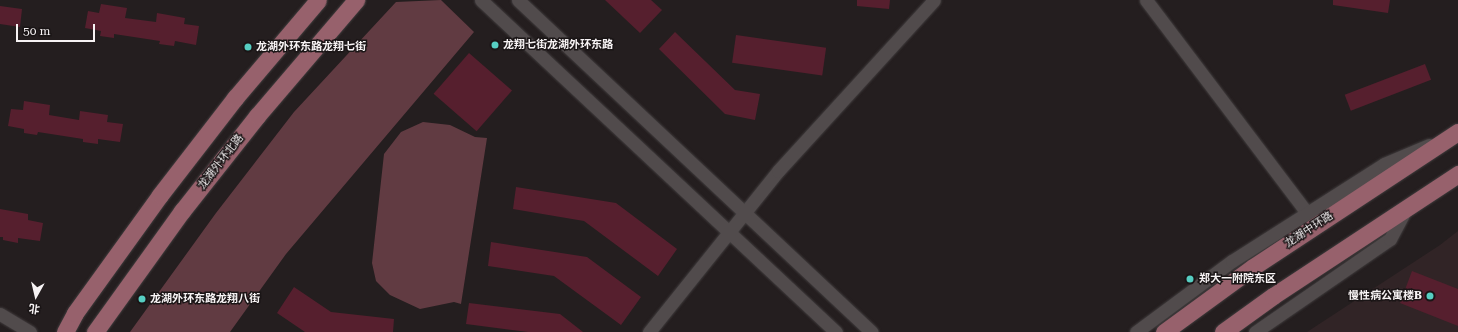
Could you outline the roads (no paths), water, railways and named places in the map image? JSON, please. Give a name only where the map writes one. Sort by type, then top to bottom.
[{"type":"main road","points":[[65,332],[75,313],[160,194],[235,98],[318,0]]},
{"type":"main road","name":"龙湖外环北路","points":[[95,332],[182,211],[257,116],[356,0]]},
{"type":"main road","name":"龙湖中环路","points":[[1164,332],[1253,266],[1458,132]]},
{"type":"main road","points":[[1223,332],[1272,296],[1458,174]]},
{"type":"street","points":[[481,0],[836,332]]},
{"type":"street","points":[[518,0],[872,332]]},
{"type":"street","points":[[649,332],[778,171],[934,0]]},
{"type":"street","points":[[1146,0],[1307,213]]},
{"type":"street","points":[[1136,332],[1232,261],[1384,164],[1458,132]]},
{"type":"street","points":[[1255,332],[1390,240],[1406,208]]},
{"type":"street","points":[[0,314],[30,332]]},
{"type":"place","name":"龙翔七街龙湖外环东路","points":[[495,45]]},
{"type":"place","name":"龙湖外环东路龙翔七街","points":[[248,47]]},
{"type":"place","name":"郑大一附院东区","points":[[1190,279]]},
{"type":"place","name":"慢性病公寓楼B","points":[[1430,296]]},
{"type":"place","name":"龙湖外环东路龙翔八街","points":[[142,299]]}]
